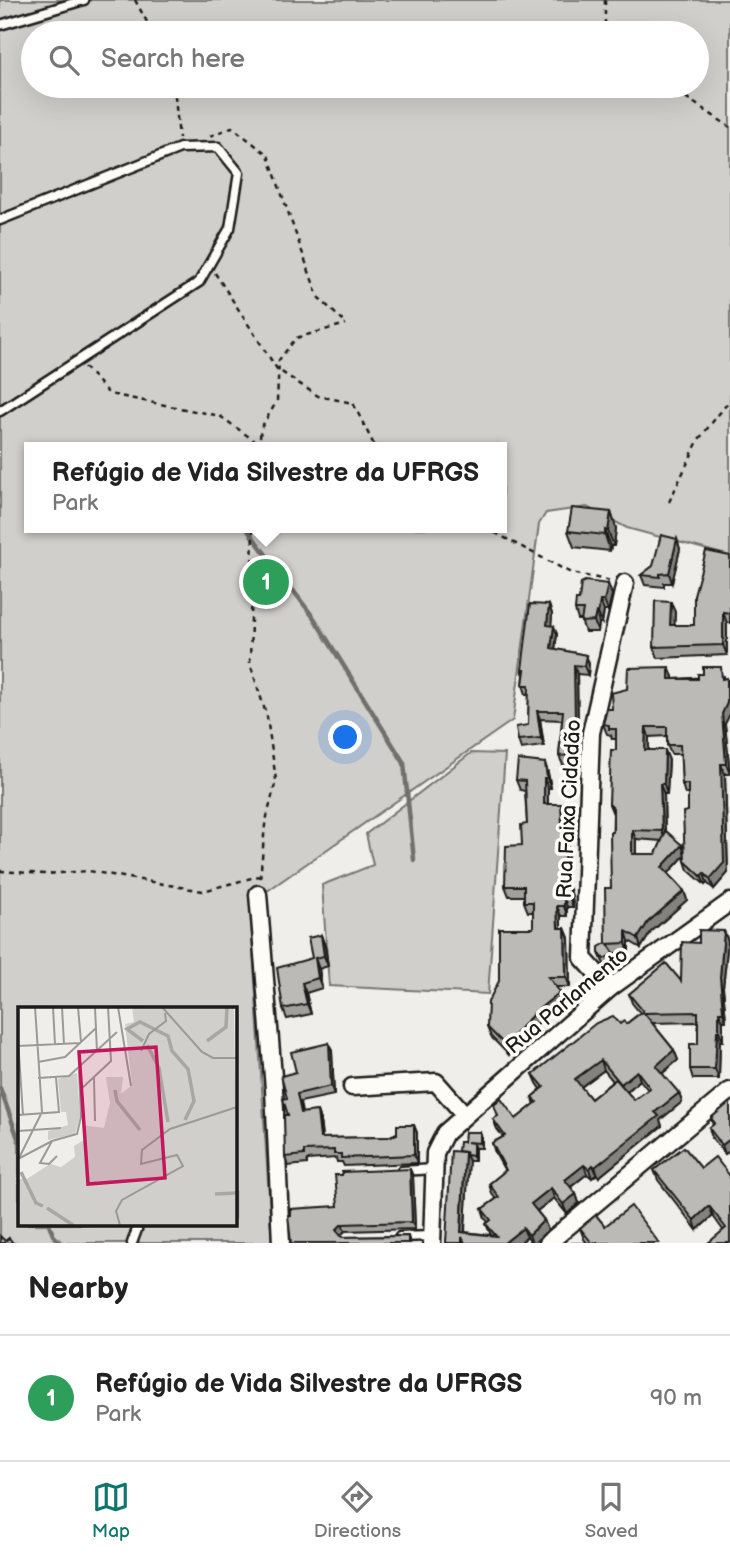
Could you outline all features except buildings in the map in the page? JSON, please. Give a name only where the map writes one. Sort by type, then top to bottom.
[{"type":"street","name":"Rua Faixa Cidadão","points":[[610,988],[583,958],[591,733],[625,583]]},
{"type":"street","points":[[258,894],[274,1090],[281,1243]]},
{"type":"street","name":"Rua Parlamento","points":[[435,1169],[438,1142],[466,1115],[610,988],[730,902]]},
{"type":"street","points":[[352,1087],[436,1082],[466,1115]]},
{"type":"street","points":[[555,1240],[730,1091]]},
{"type":"street","points":[[432,1240],[435,1169]]},
{"type":"lane","points":[[0,25],[84,0]]},
{"type":"lane","points":[[0,219],[180,148],[218,147],[239,173],[230,228],[199,282],[0,411]]},
{"type":"lane","points":[[396,1171],[435,1169]]},
{"type":"lane","points":[[132,1243],[138,1226]]},
{"type":"lane","points":[[395,1237],[432,1240]]},
{"type":"path","points":[[135,0],[146,21]]},
{"type":"path","points":[[605,0],[605,21]]},
{"type":"path","points":[[175,98],[180,148],[232,127],[268,155],[318,297],[346,324],[296,338],[277,369],[276,401],[261,428],[259,442]]},
{"type":"path","points":[[687,98],[730,127]]},
{"type":"path","points":[[208,266],[277,369],[318,396],[353,403],[372,442]]},
{"type":"path","points":[[78,361],[109,394],[220,416],[254,442]]},
{"type":"path","points":[[669,502],[699,439],[730,400]]},
{"type":"path","points":[[253,533],[250,663],[267,718],[276,780],[265,825],[258,894]]},
{"type":"path","points":[[495,533],[571,573],[625,583]]},
{"type":"path","points":[[0,871],[45,874],[89,872],[203,891],[260,876]]},
{"type":"shaded area","points":[[0,0],[730,0],[730,556],[627,528],[587,507],[546,513],[539,524],[513,720],[250,903],[272,1243],[0,1243]]},
{"type":"shaded area","points":[[471,753],[505,754],[488,994],[329,986],[322,885],[373,865],[366,834]]},
{"type":"waterway","points":[[250,533],[314,618],[404,763],[414,860]]},
{"type":"waterway","points":[[0,1088],[18,1138]]},
{"type":"waterway","points":[[50,1226],[53,1235],[61,1243]]},
{"type":"place","name":"Refúgio de Vida Silvestre da UFRGS","points":[[266,582]]}]
